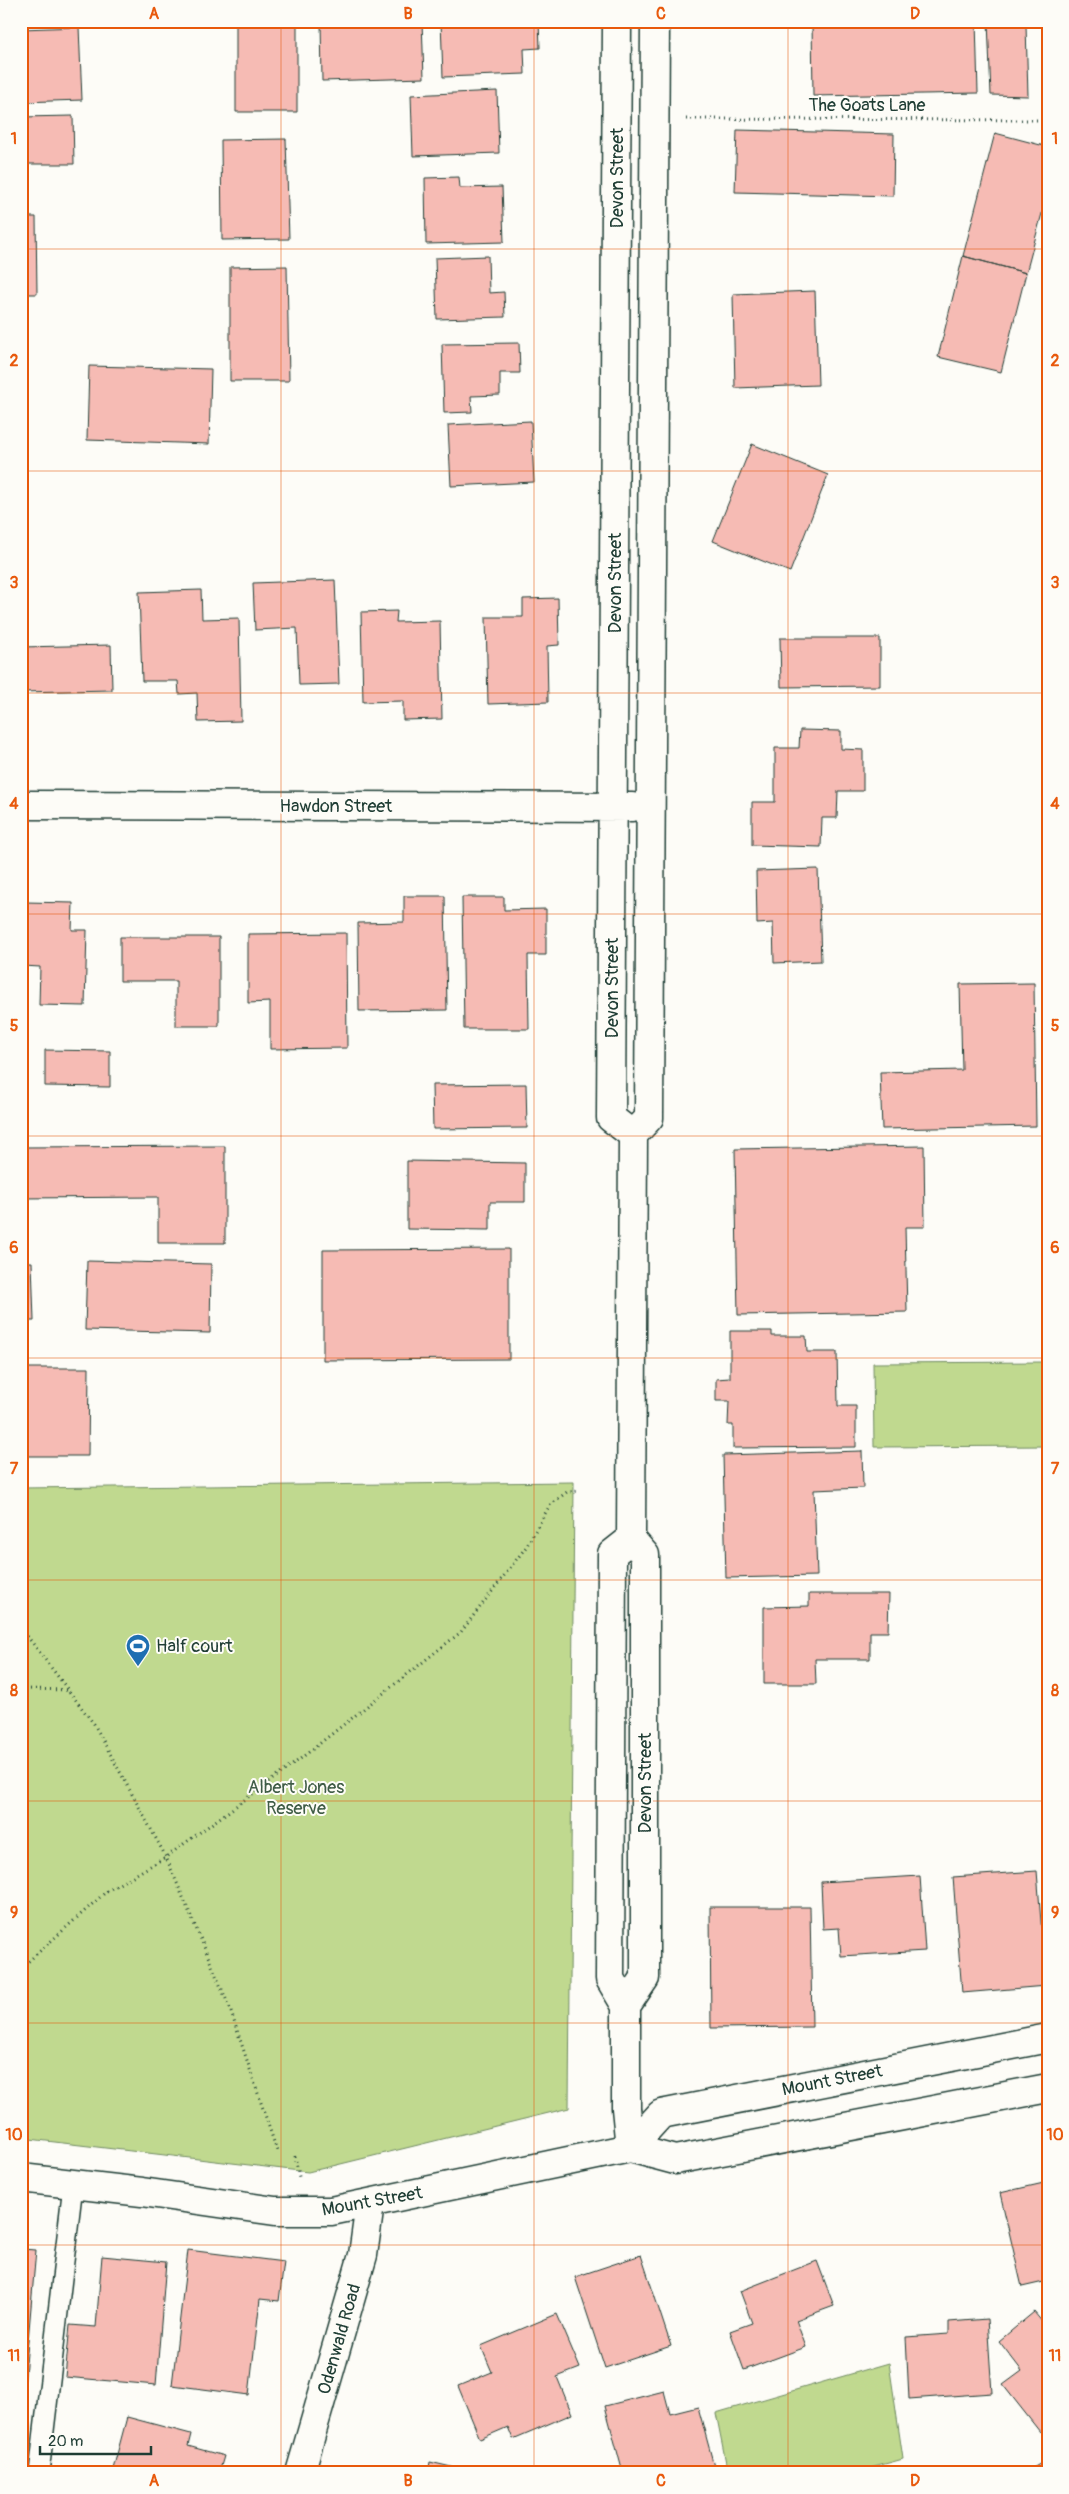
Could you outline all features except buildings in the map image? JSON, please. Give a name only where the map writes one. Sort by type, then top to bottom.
[{"type":"street","name":"Devon Street","points":[[618,21],[611,1118],[633,1135],[630,1549],[645,1978],[626,2006],[626,2108],[630,2148]]},
{"type":"street","points":[[633,1135],[649,1118],[655,21]]},
{"type":"street","name":"Hawdon Street","points":[[21,805],[652,807]]},
{"type":"street","name":"Mount Street","points":[[630,2148],[661,2114],[1048,2038]]},
{"type":"street","name":"Mount Street","points":[[21,2178],[142,2192],[275,2211],[330,2212],[630,2148],[674,2160],[1048,2088]]},
{"type":"street","name":"Odenwald Road","points":[[300,2473],[363,2255],[370,2204]]},
{"type":"lane","points":[[39,2473],[73,2185]]},
{"type":"path","name":"The Goats Lane","points":[[686,119],[1048,120]]},
{"type":"path","points":[[21,1968],[107,1892],[166,1857],[295,1763],[461,1632],[526,1547],[550,1505],[567,1492],[580,1491]]},
{"type":"path","points":[[21,1628],[94,1724],[166,1857],[229,2006],[278,2154]]},
{"type":"path","points":[[25,1689],[69,1690]]},
{"type":"green space","points":[[1048,1362],[1048,1446],[874,1447],[873,1363]]},
{"type":"green space","name":"Albert Jones Reserve","points":[[574,1482],[569,2108],[308,2172],[21,2138],[21,1488]]},
{"type":"green space","points":[[889,2363],[903,2459],[852,2473],[728,2473],[716,2413]]},
{"type":"place","name":"Half court","points":[[138,1667]]}]
